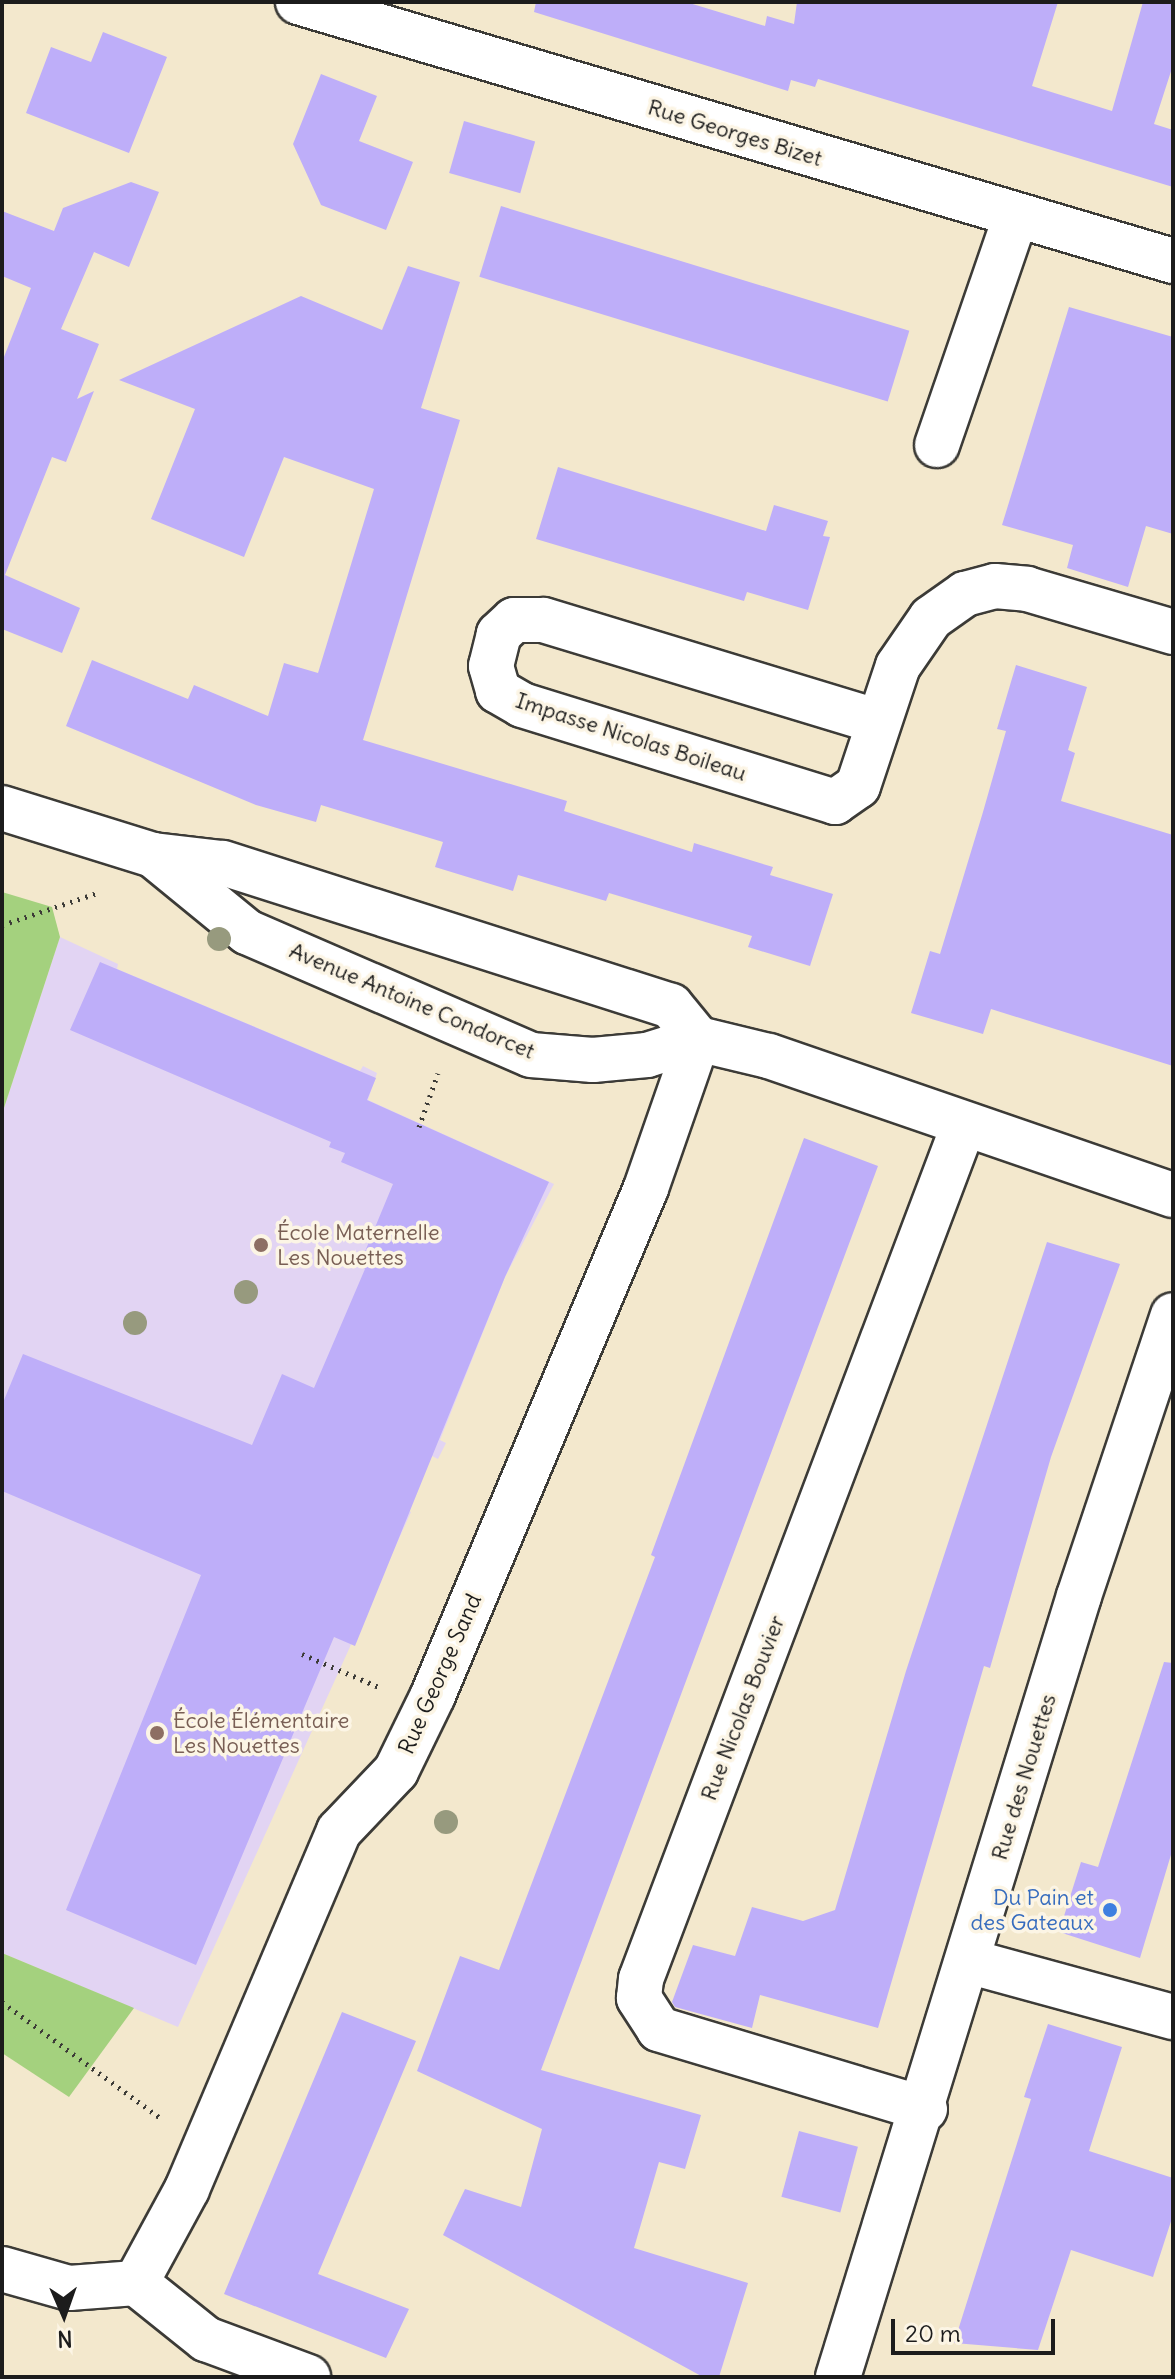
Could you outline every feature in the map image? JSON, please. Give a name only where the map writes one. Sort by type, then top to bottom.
[{"type":"street","name":"Rue Georges Bizet","points":[[298,2],[1015,218],[1173,261]]},
{"type":"street","points":[[937,445],[1015,218]]},
{"type":"street","name":"Impasse Nicolas Boileau","points":[[876,721],[543,620],[514,620],[499,634],[491,666],[498,691],[522,705],[835,802],[858,786],[876,721],[898,666],[922,630],[965,594],[995,586],[1027,589],[1173,632]]},
{"type":"street","name":"Avenue Antoine Condorcet","points":[[2,808],[153,855],[222,863],[671,1006],[698,1039],[647,1055],[593,1060],[531,1055],[247,932],[153,855]]},
{"type":"street","points":[[698,1039],[769,1056],[1173,1195]]},
{"type":"street","name":"Rue George Sand","points":[[136,2283],[187,2189],[339,1831],[396,1771],[433,1695],[646,1188],[698,1039]]},
{"type":"street","name":"Rue Nicolas Bouvier","points":[[925,2109],[659,2029],[639,1998],[641,1979],[964,1124]]},
{"type":"street","name":"Rue des Nouettes","points":[[838,2377],[925,2109],[1079,1596],[1173,1315]]},
{"type":"street","points":[[968,1961],[1173,2017]]},
{"type":"street","points":[[2,2269],[69,2288],[136,2283],[206,2339],[308,2377]]},
{"type":"path","points":[[2,925],[109,888]]},
{"type":"path","points":[[419,1127],[438,1073]]},
{"type":"path","points":[[302,1654],[379,1687]]},
{"type":"path","points":[[2,2002],[166,2122]]},
{"type":"shaded area","points":[[60,937],[118,964],[117,969],[360,1071],[363,1066],[377,1073],[368,1100],[554,1184],[505,1277],[440,1440],[446,1443],[438,1459],[430,1455],[406,1510],[411,1512],[178,2027],[2,1953],[2,1114]]},
{"type":"green space","points":[[2,892],[52,907],[60,937],[2,1114]]},
{"type":"green space","points":[[2,1953],[134,2008],[69,2097],[2,2053]]},
{"type":"building","points":[[536,2],[686,2],[765,26],[767,16],[794,24],[797,2],[1058,2],[1032,86],[1112,111],[1143,2],[1173,2],[1173,65],[1154,124],[1173,130],[1173,187],[818,79],[815,87],[791,80],[788,91],[534,12]]},
{"type":"building","points":[[103,32],[167,57],[129,153],[26,113],[51,47],[91,62]]},
{"type":"building","points":[[321,74],[377,96],[359,141],[413,162],[386,230],[321,205],[293,144]]},
{"type":"building","points":[[464,121],[535,141],[520,193],[449,173]]},
{"type":"building","points":[[131,182],[159,192],[129,267],[94,252],[61,329],[99,344],[77,399],[94,391],[66,462],[52,457],[5,575],[80,608],[62,653],[2,629],[2,362],[31,288],[2,276],[2,211],[54,231],[63,208]]},
{"type":"building","points":[[501,206],[909,331],[888,402],[479,277]]},
{"type":"building","points":[[408,266],[460,282],[421,408],[460,420],[363,740],[567,801],[564,811],[692,852],[694,843],[773,867],[770,875],[833,894],[810,966],[748,947],[752,936],[609,893],[606,901],[518,875],[513,891],[435,867],[443,842],[321,805],[316,822],[256,805],[66,726],[92,660],[188,699],[194,685],[268,716],[284,663],[318,673],[374,489],[284,457],[244,557],[151,519],[195,409],[119,380],[301,296],[382,330]]},
{"type":"building","points":[[1069,307],[1173,337],[1173,534],[1146,526],[1128,587],[1067,568],[1073,545],[1002,525]]},
{"type":"building","points":[[558,467],[766,531],[774,505],[828,521],[823,536],[830,537],[808,610],[747,592],[744,601],[536,539]]},
{"type":"building","points":[[1016,665],[1087,687],[1068,750],[1075,753],[1061,801],[1173,835],[1173,1066],[991,1009],[983,1034],[911,1013],[930,951],[940,954],[983,812],[1006,731],[997,729]]},
{"type":"building","points":[[100,962],[376,1078],[367,1100],[549,1182],[505,1277],[355,1646],[334,1637],[196,1965],[66,1910],[201,1575],[2,1491],[2,1405],[23,1354],[252,1445],[282,1374],[314,1388],[365,1269],[359,1266],[393,1184],[341,1162],[345,1153],[329,1147],[331,1142],[70,1030]]},
{"type":"building","points":[[804,1138],[878,1166],[541,2070],[701,2115],[685,2169],[659,2162],[634,2248],[748,2283],[719,2377],[703,2377],[443,2235],[465,2189],[521,2207],[542,2129],[417,2071],[460,1956],[499,1970],[655,1557],[651,1555]]},
{"type":"building","points":[[1047,1242],[1120,1264],[1051,1457],[990,1668],[984,1666],[878,2028],[760,1995],[752,2028],[675,2007],[672,2002],[693,1945],[735,1956],[752,1907],[803,1921],[835,1910],[906,1671]]},
{"type":"building","points":[[1164,1662],[1173,1663],[1173,1848],[1140,1958],[1059,1932],[1081,1862],[1098,1867]]},
{"type":"building","points":[[342,2012],[416,2041],[318,2274],[409,2309],[386,2358],[224,2294]]},
{"type":"building","points":[[1048,2024],[1122,2047],[1089,2151],[1173,2178],[1173,2215],[1153,2277],[1071,2250],[1038,2350],[954,2343],[1031,2099],[1024,2097]]},
{"type":"building","points":[[799,2131],[858,2147],[840,2212],[781,2197]]},
{"type":"place","name":"École Maternelle Les Nouettes","points":[[261,1245]]},
{"type":"place","name":"École Élémentaire Les Nouettes","points":[[157,1733]]},
{"type":"place","name":"Du Pain et des Gateaux","points":[[1110,1910]]}]
